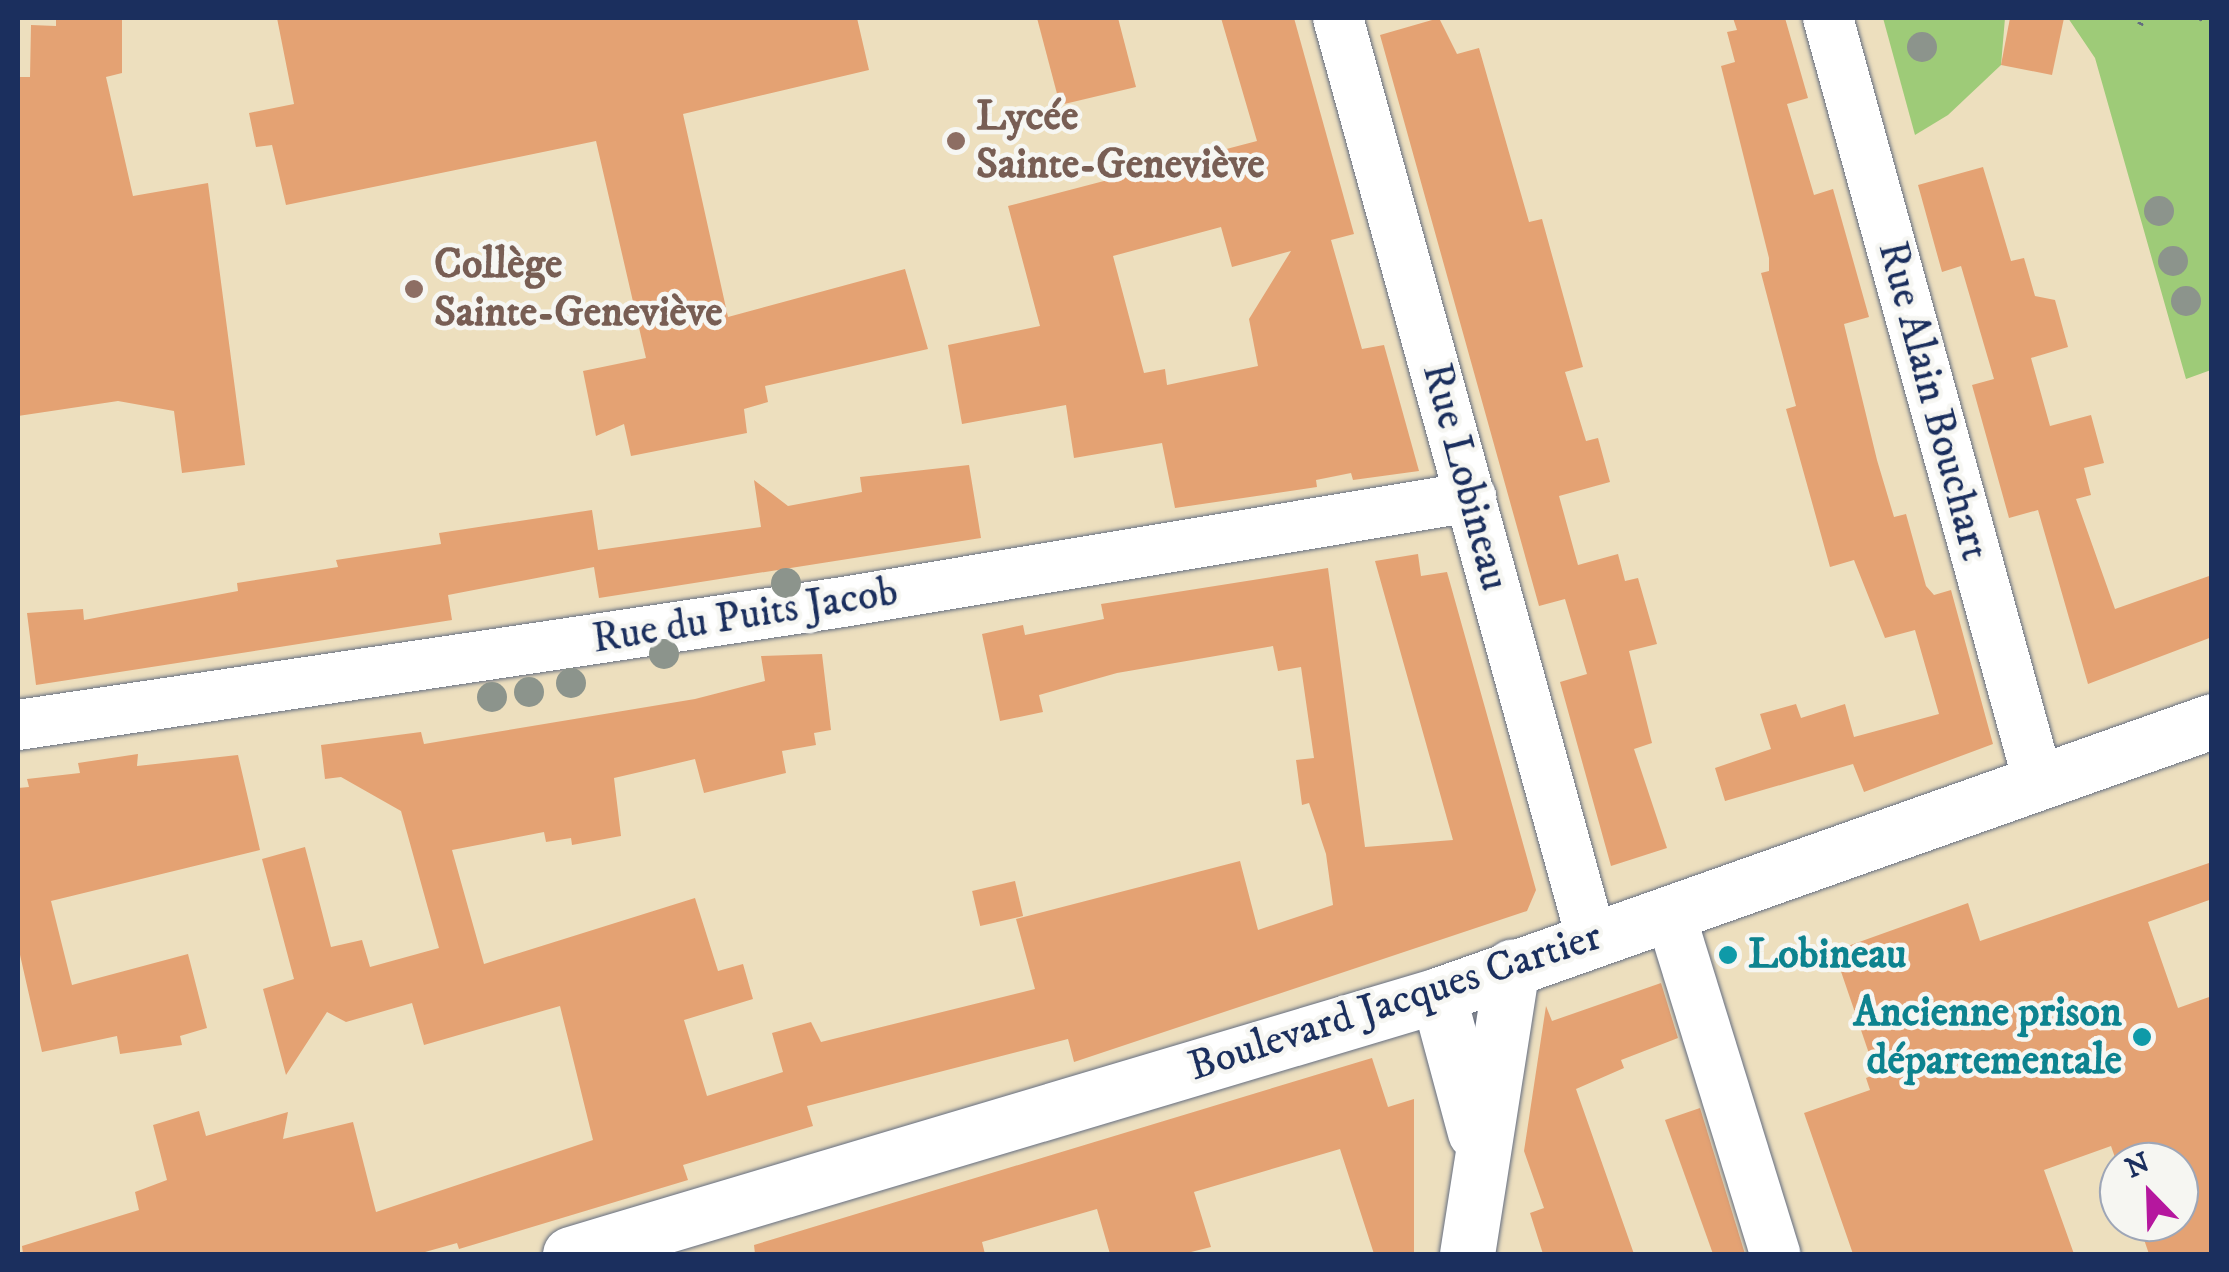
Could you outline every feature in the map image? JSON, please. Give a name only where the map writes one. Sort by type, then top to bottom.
[{"type":"street","name":"Rue Lobineau","points":[[1338,18],[1591,937]]},
{"type":"street","name":"Rue Alain Bouchart","points":[[1828,18],[2039,784]]},
{"type":"street","name":"Rue du Puits Jacob","points":[[18,725],[843,602],[1471,497]]},
{"type":"street","name":"Boulevard Jacques Cartier","points":[[570,1254],[1438,995],[1591,937],[1671,917],[2212,720]]},
{"type":"street","points":[[1671,917],[1775,1254]]},
{"type":"street","points":[[1467,1254],[1479,1150],[1512,968]]},
{"type":"street","points":[[1438,995],[1479,1150]]},
{"type":"path","points":[[2200,18],[2212,22]]},
{"type":"green space","points":[[1883,18],[2005,18],[2001,65],[1948,115],[1915,135]]},
{"type":"green space","points":[[2068,18],[2211,18],[2211,370],[2186,379],[2095,58]]},
{"type":"building","points":[[56,18],[122,18],[122,73],[106,77],[133,196],[208,183],[245,465],[182,473],[174,411],[118,401],[18,416],[18,77],[30,77],[31,25],[56,26]]},
{"type":"building","points":[[277,18],[857,18],[869,70],[683,114],[728,317],[905,269],[928,349],[765,386],[768,402],[744,409],[747,433],[631,456],[624,424],[596,436],[583,371],[646,358],[596,141],[286,205],[272,145],[256,147],[249,113],[294,104]]},
{"type":"building","points":[[1037,18],[1118,18],[1136,87],[1060,105]]},
{"type":"building","points":[[1221,18],[1294,18],[1354,234],[1331,240],[1362,349],[1384,345],[1419,471],[1353,480],[1351,473],[1316,480],[1317,487],[1175,508],[1162,443],[1074,458],[1066,405],[962,424],[948,345],[1040,326],[1008,206],[1257,141]],"holes":[[[1221,227],[1232,267],[1291,251],[1249,319],[1258,366],[1167,385],[1165,369],[1144,373],[1113,256]]]},
{"type":"building","points":[[1439,18],[1457,54],[1479,48],[1529,222],[1542,219],[1583,367],[1565,372],[1586,441],[1598,438],[1610,482],[1559,496],[1578,565],[1618,554],[1625,581],[1638,578],[1657,644],[1629,651],[1652,743],[1634,749],[1667,848],[1611,866],[1560,682],[1587,674],[1565,599],[1539,606],[1380,35]]},
{"type":"building","points":[[1733,18],[1785,18],[1808,98],[1787,104],[1814,195],[1833,189],[1869,317],[1844,324],[1877,460],[1894,517],[1906,514],[1926,586],[1934,595],[1951,590],[1993,744],[1864,792],[1853,764],[1725,801],[1715,768],[1771,749],[1760,714],[1796,704],[1801,718],[1845,704],[1854,737],[1939,714],[1915,630],[1885,638],[1854,560],[1830,567],[1786,409],[1796,406],[1761,273],[1769,271],[1769,258],[1721,66],[1735,62],[1727,32],[1737,30]]},
{"type":"building","points":[[2010,18],[2064,18],[2052,75],[2001,65]]},
{"type":"building","points":[[1983,167],[2011,261],[2024,258],[2035,296],[2055,300],[2068,347],[2031,358],[2050,426],[2091,415],[2104,463],[2084,468],[2091,495],[2076,499],[2115,609],[2212,575],[2212,637],[2088,684],[2038,510],[2009,518],[1972,385],[1994,379],[1961,266],[1942,272],[1918,185]]},
{"type":"building","points":[[969,465],[981,538],[599,598],[594,567],[448,595],[452,620],[36,685],[27,613],[83,609],[84,620],[238,591],[237,583],[338,567],[336,560],[441,544],[439,533],[592,510],[598,550],[761,527],[754,480],[788,506],[862,492],[860,477]]},
{"type":"building","points":[[1418,554],[1421,576],[1447,572],[1536,890],[1527,911],[1074,1062],[1068,1039],[807,1106],[813,1126],[683,1165],[688,1180],[459,1249],[457,1243],[418,1254],[23,1254],[22,1246],[139,1210],[135,1192],[167,1180],[153,1125],[199,1111],[206,1136],[288,1112],[283,1139],[353,1122],[376,1212],[593,1140],[560,1006],[424,1045],[412,1003],[346,1022],[327,1012],[286,1075],[263,989],[294,979],[262,859],[305,847],[331,947],[362,940],[370,967],[439,948],[401,811],[341,777],[325,779],[321,745],[421,732],[424,744],[695,699],[765,681],[761,656],[822,654],[831,730],[814,733],[816,745],[782,751],[786,773],[704,793],[695,759],[614,778],[621,836],[572,845],[571,838],[546,842],[544,832],[452,850],[484,964],[695,898],[718,971],[743,964],[753,999],[684,1020],[707,1096],[783,1072],[772,1033],[811,1022],[821,1042],[1035,989],[1016,919],[1240,861],[1258,930],[1333,905],[1326,854],[1309,803],[1302,805],[1296,760],[1314,758],[1301,667],[1278,671],[1273,646],[1117,673],[1039,695],[1043,712],[1000,721],[982,634],[1023,625],[1025,635],[1104,619],[1101,604],[1328,568],[1365,847],[1453,840],[1375,561]]},
{"type":"building","points":[[138,754],[137,766],[238,755],[260,850],[51,901],[72,985],[188,954],[207,1028],[180,1036],[182,1045],[120,1054],[117,1036],[42,1052],[18,946],[18,788],[29,787],[27,779],[80,773],[78,763]]},
{"type":"building","name":"Ancienne prison départementale","points":[[2212,862],[2212,899],[2148,922],[2178,1008],[2212,996],[2212,1254],[2149,1254],[2145,1242],[2199,1242],[2199,1142],[2099,1142],[2099,1150],[2044,1170],[2074,1254],[1853,1254],[1804,1113],[1870,1090],[1866,1078],[1876,1074],[1834,951],[1968,903],[1980,941]]},
{"type":"building","points":[[1015,881],[1023,916],[980,926],[972,891]]},
{"type":"building","points":[[1661,983],[1678,1038],[1621,1060],[1624,1068],[1576,1089],[1634,1254],[1543,1254],[1530,1213],[1544,1208],[1524,1151],[1546,1006],[1552,1021]]},
{"type":"building","points":[[1372,1058],[1388,1107],[1414,1099],[1414,1254],[1374,1254],[1340,1149],[1194,1192],[1211,1247],[1183,1254],[1110,1254],[1097,1209],[982,1242],[985,1254],[755,1254],[754,1245]]},
{"type":"building","points":[[1700,1108],[1745,1254],[1713,1254],[1665,1120]]},
{"type":"place","name":"Lycée Sainte-Geneviève","points":[[956,141]]},
{"type":"place","name":"Collège Sainte-Geneviève","points":[[414,289]]},
{"type":"place","name":"Lobineau","points":[[1728,955]]},
{"type":"place","name":"Ancienne prison départementale","points":[[2142,1037]]}]
